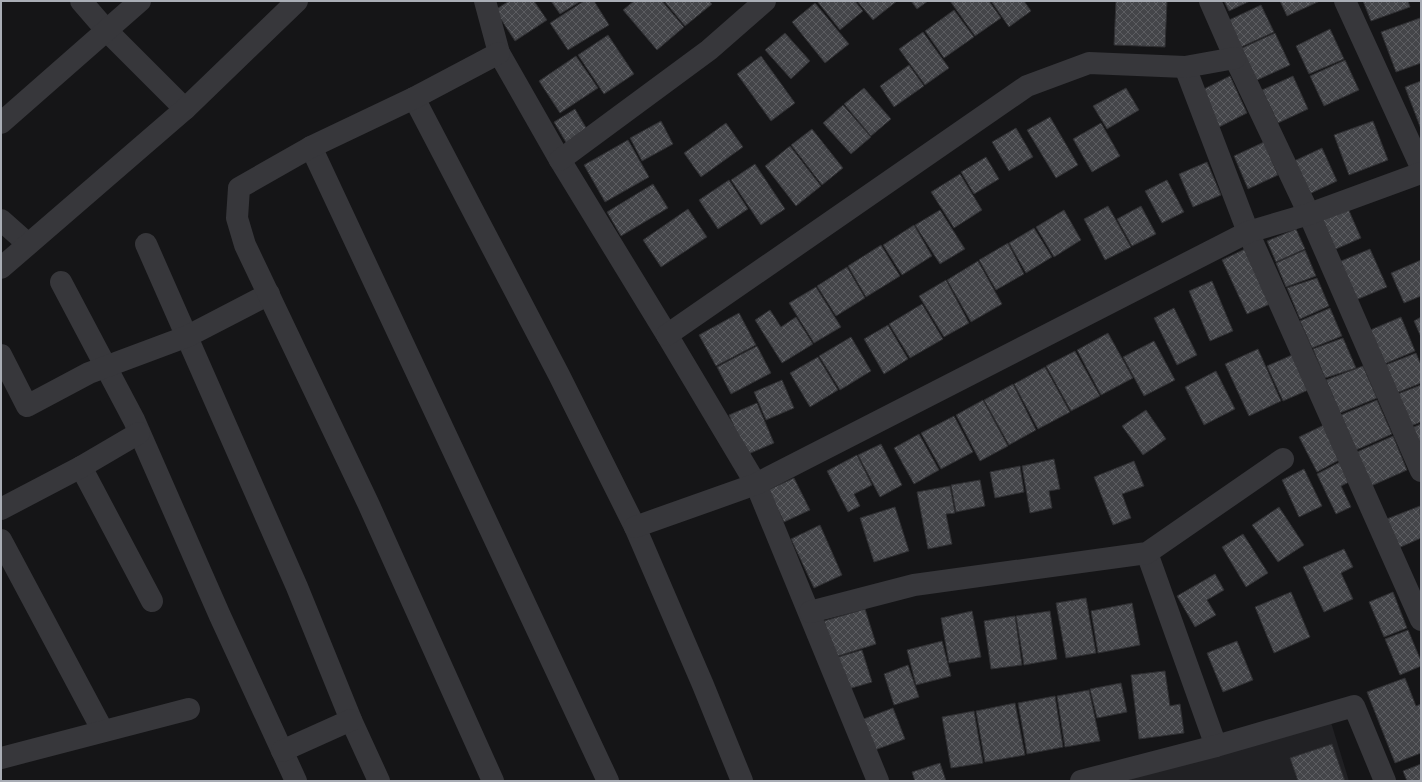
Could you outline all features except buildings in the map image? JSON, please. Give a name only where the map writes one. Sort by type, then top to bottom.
[{"type":"street","points":[[81,1],[107,31],[184,109]]},
{"type":"street","points":[[1,123],[140,1]]},
{"type":"street","points":[[1,268],[184,109],[297,1]]},
{"type":"street","points":[[485,1],[499,53],[560,160],[756,484],[810,612],[878,781]]},
{"type":"street","points":[[560,160],[710,50],[765,1]]},
{"type":"street","points":[[1210,1],[1235,58],[1309,214],[1421,470]]},
{"type":"street","points":[[1345,1],[1421,167]]},
{"type":"street","points":[[493,781],[368,503],[245,245],[237,218],[239,188],[311,147],[414,98],[499,53]]},
{"type":"street","points":[[667,335],[1027,86],[1089,63],[1184,67],[1235,58]]},
{"type":"street","points":[[1184,67],[1248,232],[1421,620]]},
{"type":"street","points":[[414,98],[559,375],[635,527],[703,685],[742,781]]},
{"type":"street","points":[[311,147],[608,781]]},
{"type":"street","points":[[635,527],[756,484],[1248,232],[1309,214],[1421,173]]},
{"type":"street","points":[[1,220],[28,244]]},
{"type":"street","points":[[146,244],[188,336],[297,587],[351,720],[379,781]]},
{"type":"street","points":[[61,282],[139,432],[220,616],[296,781]]},
{"type":"street","points":[[1,355],[27,406],[89,373],[188,336],[269,294]]},
{"type":"street","points":[[1,509],[81,467],[139,432]]},
{"type":"street","points":[[810,612],[914,585],[1147,553],[1283,460]]},
{"type":"street","points":[[81,467],[152,601]]},
{"type":"street","points":[[1,540],[103,731]]},
{"type":"street","points":[[1147,553],[1216,746]]},
{"type":"street","points":[[1081,781],[1216,746],[1354,706],[1385,781]]},
{"type":"street","points":[[1,758],[189,709]]},
{"type":"street","points":[[282,751],[351,720]]},
{"type":"shaded area","points":[[1330,719],[1349,781],[1120,781]]}]
